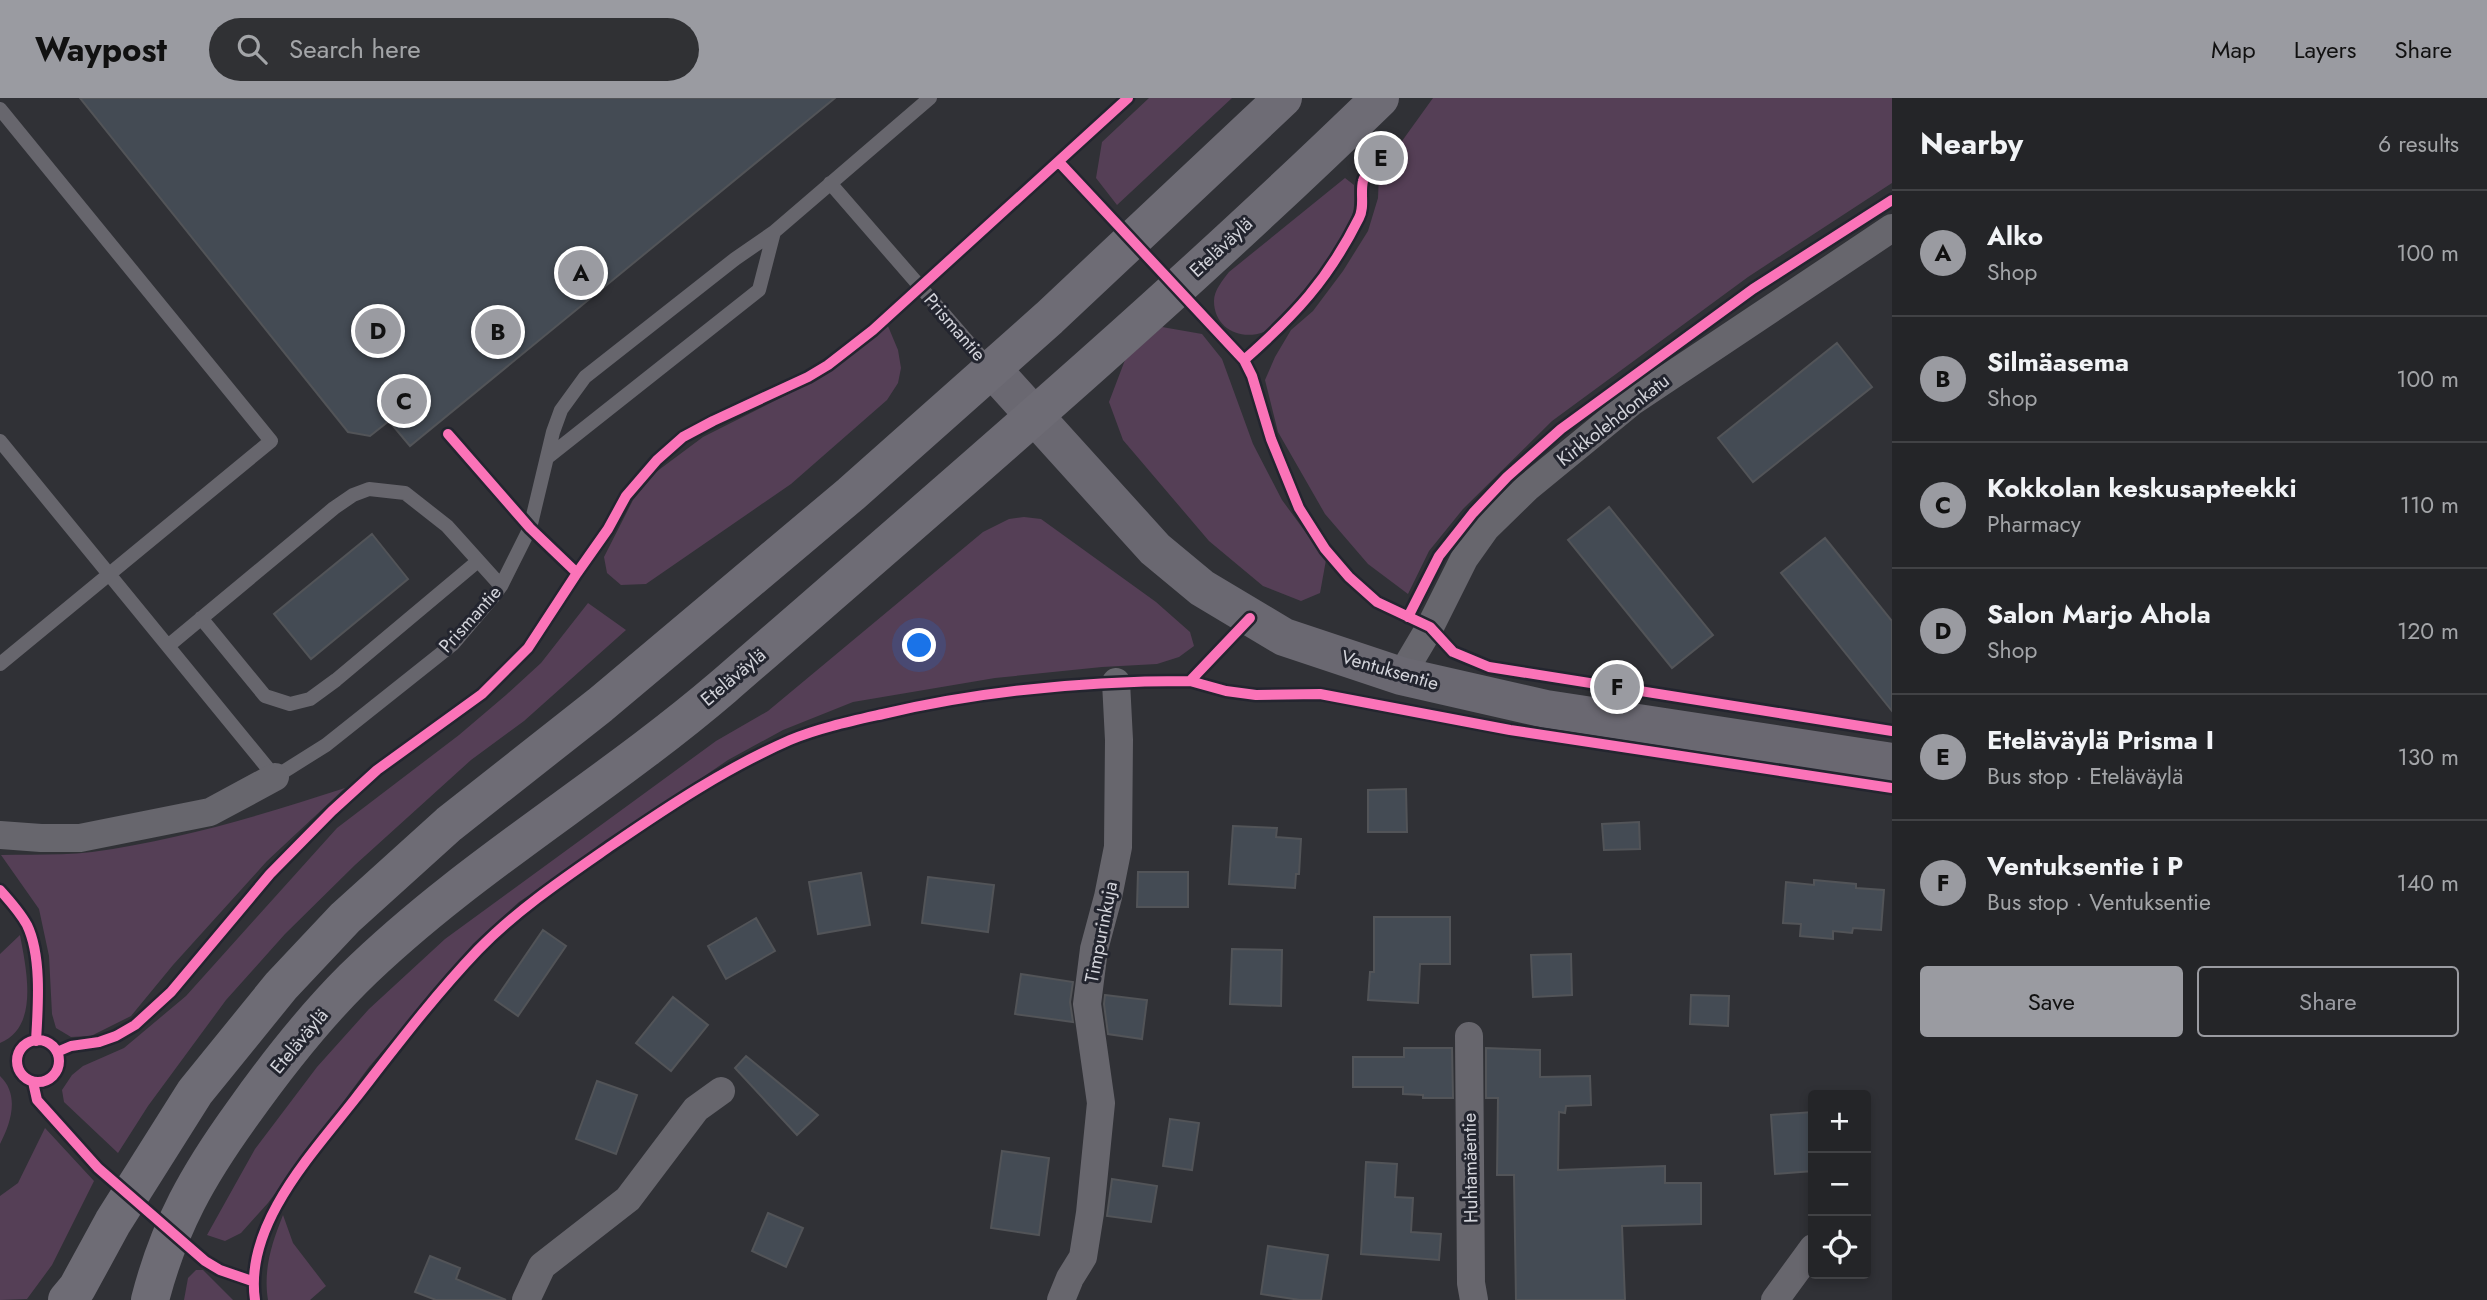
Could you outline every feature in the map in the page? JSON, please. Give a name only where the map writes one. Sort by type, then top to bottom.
[{"type":"highway","points":[[67,1300],[77,1288],[113,1222],[195,1092],[281,986],[345,918],[449,824],[682,636],[851,494],[1125,248],[1283,98]]},
{"type":"highway","name":"Eteläväylä","points":[[150,1300],[176,1220],[215,1151],[300,1037],[353,979],[417,922],[512,846],[644,750],[717,691],[1034,416],[1206,261],[1380,98]]},
{"type":"main road","name":"Ventuksentie","points":[[992,369],[1155,550],[1202,589],[1284,637],[1401,676],[1546,709],[1892,762]]},
{"type":"street","name":"Kirkkolehdonkatu","points":[[1401,676],[1430,627],[1464,559],[1486,528],[1527,488],[1633,401],[1892,228]]},
{"type":"street","name":"Timpurinkuja","points":[[1061,1300],[1083,1257],[1101,1103],[1087,1004],[1094,949],[1118,847],[1119,740],[1116,682]]},
{"type":"street","name":"Prismantie","points":[[0,835],[80,838],[210,812],[275,777]]},
{"type":"street","name":"Huhtamäentie","points":[[1469,1036],[1471,1283],[1474,1300]]},
{"type":"street","points":[[526,1300],[542,1266],[628,1199],[696,1109],[722,1091]]},
{"type":"street","points":[[1775,1300],[1808,1255]]},
{"type":"lane","points":[[830,183],[930,98]]},
{"type":"lane","points":[[0,109],[271,441],[0,664]]},
{"type":"lane","name":"Prismantie","points":[[275,777],[327,745],[453,644],[501,586],[530,528],[553,432],[561,410],[585,377],[735,259],[774,232],[830,183],[992,369]]},
{"type":"lane","points":[[548,457],[759,290],[774,232]]},
{"type":"lane","points":[[0,441],[275,777]]},
{"type":"lane","points":[[168,646],[334,508],[353,495],[369,489],[405,494],[447,526],[501,586]]},
{"type":"lane","points":[[201,618],[265,696],[290,704],[310,699],[336,680],[478,561]]},
{"type":"shaded area","points":[[1149,98],[1232,98],[1117,205],[1096,178],[1102,142]]},
{"type":"shaded area","points":[[1433,98],[1892,98],[1892,183],[1748,277],[1552,421],[1463,509],[1429,551],[1408,594],[1368,564],[1325,514],[1278,432],[1265,380],[1291,330],[1313,311],[1368,231],[1378,198],[1379,173]]},
{"type":"shaded area","points":[[1345,178],[1354,185],[1353,212],[1329,260],[1303,297],[1276,325],[1264,332],[1246,335],[1223,325],[1215,310],[1214,297],[1229,272]]},
{"type":"shaded area","points":[[885,319],[898,350],[901,368],[898,383],[887,400],[791,484],[646,584],[621,585],[607,573],[604,557],[633,500],[656,472],[703,437],[820,378]]},
{"type":"shaded area","points":[[1162,327],[1202,334],[1222,359],[1253,444],[1282,500],[1326,560],[1320,593],[1301,601],[1263,586],[1209,541],[1123,440],[1109,402],[1125,360]]},
{"type":"shaded area","points":[[1009,519],[1041,519],[1156,602],[1190,632],[1194,646],[1179,657],[1157,664],[995,678],[853,702],[783,730],[728,760],[519,902],[473,944],[369,1067],[268,1203],[241,1233],[225,1241],[207,1235],[255,1149],[317,1067],[369,1009],[445,939],[716,741],[768,711],[983,532]]},
{"type":"shaded area","points":[[588,603],[626,630],[524,721],[471,760],[355,865],[285,934],[226,1000],[148,1106],[118,1153],[64,1102],[62,1090],[72,1075],[83,1066],[124,1048],[186,996],[337,828],[459,735],[506,695],[541,663]]},
{"type":"shaded area","points":[[345,788],[267,861],[131,1016],[91,1036],[71,1037],[56,1028],[52,1014],[49,956],[39,909],[1,855],[81,853],[157,841],[251,817]]},
{"type":"shaded area","points":[[20,935],[27,979],[25,1010],[21,1024],[13,1035],[0,1043],[0,954]]},
{"type":"shaded area","points":[[0,1076],[10,1092],[12,1109],[0,1144]]},
{"type":"shaded area","points":[[45,1128],[94,1181],[52,1265],[27,1299],[0,1300],[0,1196],[18,1183]]},
{"type":"shaded area","points":[[283,1215],[293,1243],[326,1286],[310,1300],[268,1300],[268,1267]]},
{"type":"shaded area","points":[[196,1270],[203,1270],[233,1300],[184,1300],[188,1278]]},
{"type":"building","points":[[80,98],[835,98],[410,446],[389,421],[370,436],[348,432]]},
{"type":"building","points":[[1837,343],[1872,387],[1753,482],[1718,438]]},
{"type":"building","points":[[1609,507],[1713,635],[1672,668],[1568,540]]},
{"type":"building","points":[[372,534],[408,579],[311,659],[274,614]]},
{"type":"building","points":[[1825,538],[1892,621],[1892,711],[1781,573]]},
{"type":"building","points":[[1406,789],[1407,832],[1368,832],[1368,790]]},
{"type":"building","points":[[1639,822],[1640,849],[1604,850],[1602,824]]},
{"type":"building","points":[[1233,826],[1277,828],[1276,837],[1301,839],[1299,874],[1296,874],[1295,888],[1229,884]]},
{"type":"building","points":[[1138,872],[1188,872],[1188,907],[1137,907]]},
{"type":"building","points":[[861,873],[870,925],[818,934],[809,882]]},
{"type":"building","points":[[928,877],[994,885],[988,932],[922,923]]},
{"type":"building","points":[[1814,880],[1884,890],[1881,930],[1853,928],[1852,933],[1833,931],[1833,939],[1800,936],[1801,924],[1783,923],[1786,882],[1814,885]]},
{"type":"building","points":[[1374,917],[1450,917],[1450,964],[1420,964],[1418,1003],[1368,1000],[1370,972],[1374,972]]},
{"type":"building","points":[[756,918],[775,951],[726,979],[708,946]]},
{"type":"building","points":[[543,930],[566,946],[518,1016],[495,1000]]},
{"type":"building","points":[[1232,949],[1282,950],[1281,1006],[1230,1004]]},
{"type":"building","points":[[1571,954],[1572,995],[1533,997],[1531,955]]},
{"type":"building","points":[[1021,974],[1073,982],[1070,1002],[1073,1022],[1015,1014]]},
{"type":"building","points":[[1105,995],[1147,1000],[1142,1039],[1108,1034]]},
{"type":"building","points":[[1691,995],[1729,996],[1728,1026],[1690,1024]]},
{"type":"building","points":[[673,997],[708,1025],[671,1071],[636,1043]]},
{"type":"building","points":[[1404,1048],[1452,1048],[1453,1098],[1423,1098],[1423,1095],[1403,1094],[1403,1087],[1353,1087],[1353,1057],[1404,1057]]},
{"type":"building","points":[[1486,1048],[1540,1050],[1540,1077],[1590,1076],[1591,1105],[1566,1106],[1565,1113],[1559,1112],[1558,1170],[1665,1166],[1665,1183],[1701,1183],[1701,1224],[1622,1226],[1625,1300],[1516,1300],[1514,1175],[1497,1175],[1498,1098],[1486,1098]]},
{"type":"building","points":[[746,1056],[818,1115],[797,1135],[735,1068]]},
{"type":"building","points":[[597,1081],[637,1095],[616,1154],[576,1139]]},
{"type":"building","points":[[1808,1112],[1808,1171],[1775,1174],[1771,1115]]},
{"type":"building","points":[[1170,1119],[1199,1123],[1192,1170],[1163,1166]]},
{"type":"building","points":[[1002,1151],[1049,1158],[1039,1235],[991,1228]]},
{"type":"building","points":[[1366,1162],[1397,1164],[1395,1197],[1413,1198],[1411,1232],[1441,1234],[1439,1260],[1361,1254]]},
{"type":"building","points":[[1112,1179],[1157,1186],[1151,1222],[1107,1216]]},
{"type":"building","points":[[768,1213],[803,1228],[786,1267],[752,1251]]},
{"type":"building","points":[[1268,1246],[1328,1255],[1321,1300],[1261,1294]]},
{"type":"building","points":[[430,1256],[460,1268],[456,1279],[506,1300],[436,1300],[415,1292]]},
{"type":"cycle path","points":[[57,1052],[71,1046],[99,1042],[135,1025],[171,992],[270,874],[332,811],[377,770],[482,694],[528,648],[608,529],[626,496],[657,460],[683,437],[828,365],[873,330],[1128,98]]},
{"type":"cycle path","points":[[1244,360],[1295,312],[1335,260],[1361,214],[1365,177],[1393,144]]},
{"type":"cycle path","points":[[1059,162],[1244,360],[1252,376],[1271,439],[1299,508],[1325,549],[1349,577],[1377,602],[1430,627],[1453,652],[1489,667],[1892,731]]},
{"type":"cycle path","points":[[1408,617],[1439,556],[1473,513],[1507,477],[1561,429],[1753,289],[1892,200]]},
{"type":"cycle path","points":[[448,434],[530,528],[577,573]]},
{"type":"cycle path","points":[[255,1300],[254,1272],[270,1218],[320,1143],[430,1004],[478,950],[526,907],[612,845],[721,775],[801,736],[848,722],[997,693],[1074,685],[1190,681],[1250,618]]},
{"type":"cycle path","points":[[1190,681],[1226,691],[1256,695],[1320,694],[1510,730],[1892,788]]},
{"type":"cycle path","points":[[0,890],[21,916],[32,937],[38,982],[36,1041]]},
{"type":"cycle path","points":[[38,1040],[53,1046],[59,1061],[53,1076],[38,1082],[23,1076],[17,1061],[23,1046],[38,1040]]},
{"type":"cycle path","points":[[33,1082],[37,1100],[98,1168],[205,1261],[220,1270],[252,1281]]},
{"type":"place","name":"Eteläväylä Prisma I","points":[[1381,158]]},
{"type":"place","name":"Alko","points":[[581,273]]},
{"type":"place","name":"Salon Marjo Ahola","points":[[378,331]]},
{"type":"place","name":"Silmäasema","points":[[498,332]]},
{"type":"place","name":"Kokkolan keskusapteekki","points":[[404,401]]},
{"type":"place","name":"Ventuksentie i P","points":[[1617,687]]}]
